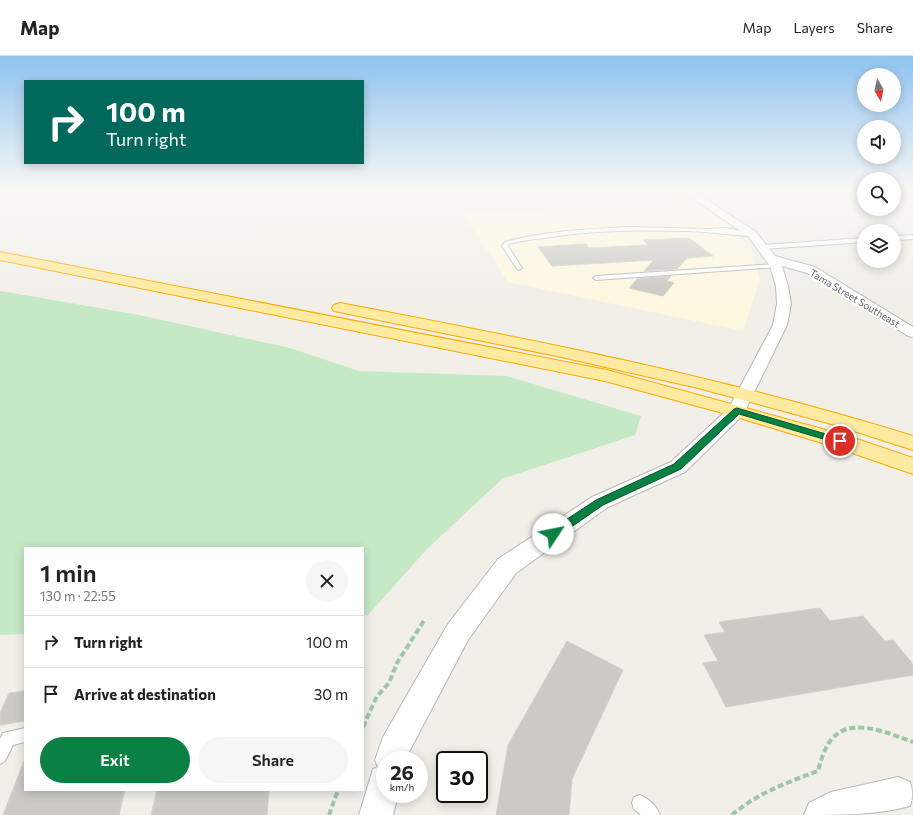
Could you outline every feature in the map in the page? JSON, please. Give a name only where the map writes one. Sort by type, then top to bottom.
[{"type":"highway","points":[[0,244],[404,320],[615,362],[742,403],[840,441],[913,466]]},
{"type":"highway","points":[[0,256],[855,424],[913,443]]},
{"type":"street","points":[[393,751],[458,632],[507,566],[600,502],[678,466],[742,403],[780,325],[784,304],[782,286],[770,257],[747,234],[735,225]]},
{"type":"street","name":"Tama Street Southeast","points":[[770,257],[811,270],[913,333]]},
{"type":"street","points":[[821,815],[831,809],[906,796]]},
{"type":"street","points":[[376,815],[379,803]]},
{"type":"lane","points":[[519,268],[506,246],[507,243],[572,232],[639,228],[710,231],[717,229],[734,230],[747,234]]},
{"type":"lane","points":[[901,238],[913,237]]},
{"type":"lane","points":[[596,278],[770,257],[857,241]]},
{"type":"lane","points":[[0,756],[8,738],[24,735]]},
{"type":"lane","points":[[640,803],[652,815]]},
{"type":"path","points":[[364,725],[377,696],[390,683],[397,663],[425,619]]},
{"type":"path","points":[[732,815],[737,810],[768,792],[818,771],[826,746],[834,734],[845,729],[863,728],[882,730],[913,742]]},
{"type":"path","points":[[329,815],[338,791]]},
{"type":"shaded area","points":[[471,225],[727,225],[751,248],[760,279],[743,331],[508,282]]},
{"type":"green space","points":[[0,291],[134,314],[290,348],[359,371],[506,376],[641,416],[635,435],[502,479],[427,549],[368,615],[364,615],[364,547],[24,547],[24,634],[0,635]]},
{"type":"building","points":[[689,238],[713,256],[687,258],[677,269],[644,271],[654,260],[552,266],[538,247],[586,244],[589,248],[648,245],[643,240]]},
{"type":"building","points":[[671,276],[667,281],[674,283],[663,296],[629,288],[637,279]]},
{"type":"building","points":[[820,608],[830,621],[863,616],[885,641],[893,640],[913,664],[913,675],[726,707],[703,663],[718,661],[704,635],[725,632],[719,622]]},
{"type":"building","points":[[567,641],[623,670],[572,779],[569,815],[496,815],[508,745]]},
{"type":"building","points":[[24,691],[24,721],[0,725],[0,713],[9,693]]},
{"type":"building","points":[[24,761],[24,791],[125,791],[119,815],[3,815]]},
{"type":"building","points":[[157,791],[269,791],[267,815],[151,815]]},
{"type":"route","points":[[553,534],[600,502],[678,466],[737,411],[840,441]]}]
